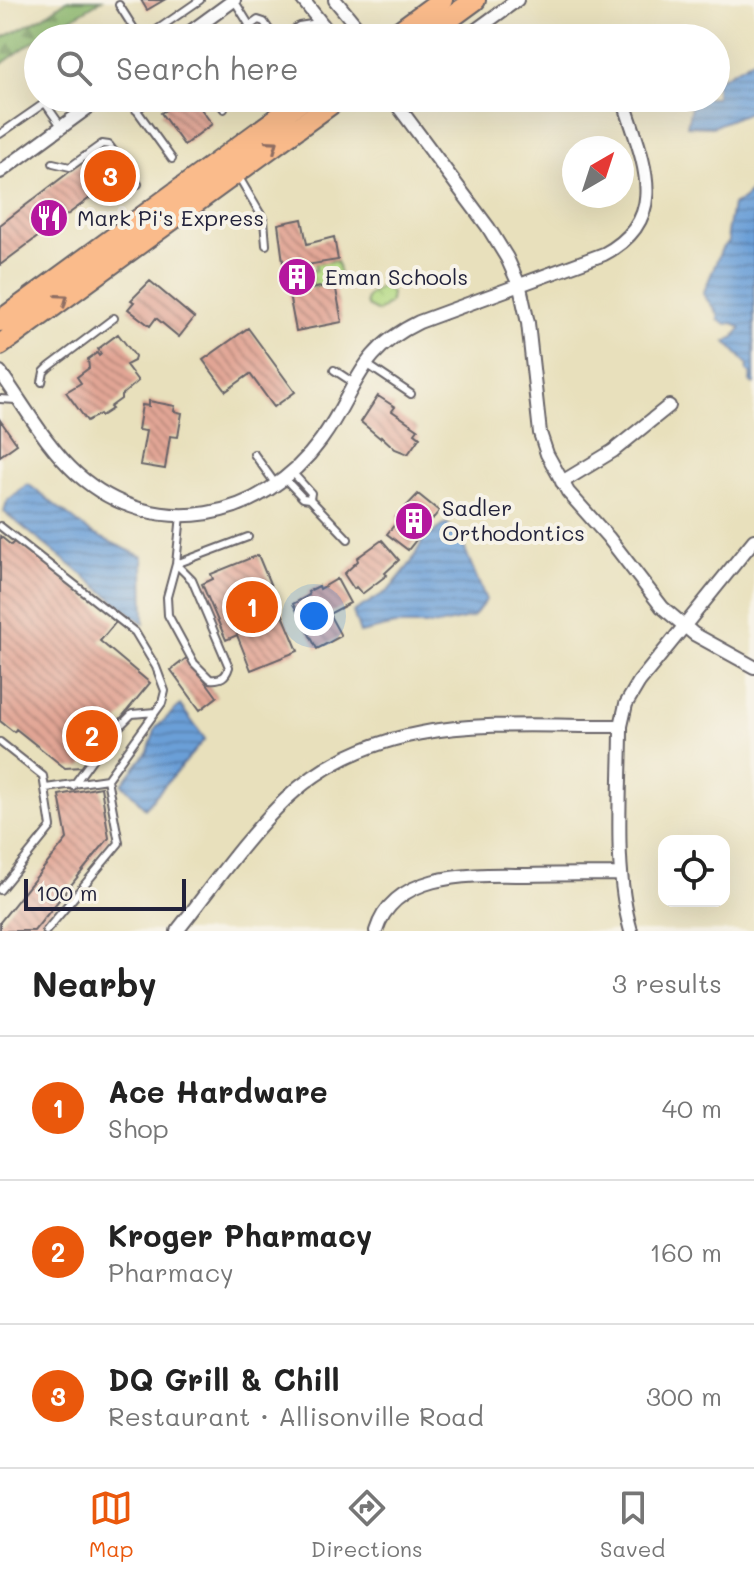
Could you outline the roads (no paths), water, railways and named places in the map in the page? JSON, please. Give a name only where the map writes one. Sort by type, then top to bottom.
[{"type":"main road","points":[[409,24],[442,0]]},
{"type":"main road","points":[[442,24],[475,0]]},
{"type":"main road","points":[[0,321],[286,112]]},
{"type":"main road","points":[[0,345],[320,112]]},
{"type":"street","points":[[201,24],[234,0]]},
{"type":"street","points":[[303,0],[322,24]]},
{"type":"street","points":[[335,0],[355,24]]},
{"type":"street","points":[[484,24],[517,0]]},
{"type":"street","points":[[0,172],[82,112]]},
{"type":"street","points":[[402,112],[488,227],[520,287],[531,343],[540,433],[562,482],[653,597],[684,627],[754,667]]},
{"type":"street","points":[[0,372],[76,473],[102,492],[156,513],[181,515],[229,509],[255,499],[284,479],[321,440],[365,363],[401,330],[604,254],[623,242],[636,227],[645,206],[647,178],[627,112]]},
{"type":"street","points":[[562,482],[613,451],[669,406]]},
{"type":"street","points":[[631,931],[621,874],[621,726],[624,711],[632,692],[754,540]]},
{"type":"street","points":[[177,931],[283,802],[317,774],[353,753],[391,739],[437,729],[621,726]]},
{"type":"street","points":[[376,931],[390,905],[436,880],[473,875],[621,874]]},
{"type":"lane","points":[[165,24],[200,0]]},
{"type":"lane","points":[[234,0],[249,24]]},
{"type":"lane","points":[[119,5],[133,24]]},
{"type":"lane","points":[[173,19],[176,24]]},
{"type":"lane","points":[[303,24],[322,24]]},
{"type":"lane","points":[[0,134],[32,112]]},
{"type":"lane","points":[[51,112],[62,127]]},
{"type":"lane","points":[[137,112],[172,159]]},
{"type":"lane","points":[[53,163],[70,167],[102,144],[109,145],[138,184]]},
{"type":"lane","points":[[240,179],[264,220],[266,245]]},
{"type":"lane","points":[[42,382],[44,372],[49,367],[114,318]]},
{"type":"lane","points":[[365,363],[411,394]]},
{"type":"lane","points":[[334,370],[354,383]]},
{"type":"lane","points":[[0,399],[21,401]]},
{"type":"lane","points":[[254,454],[303,498],[310,499],[348,539]]},
{"type":"lane","points":[[176,564],[192,580],[229,667],[226,675],[218,680],[210,679],[194,663],[168,615],[167,597],[176,564],[181,515]]},
{"type":"lane","points":[[0,526],[135,632],[156,667],[165,691],[162,703],[107,779],[46,788]]},
{"type":"lane","points":[[176,564],[248,537]]},
{"type":"lane","points":[[109,737],[132,714],[155,712]]},
{"type":"lane","points":[[0,742],[43,776],[51,827],[0,890]]},
{"type":"lane","points":[[73,786],[101,747]]},
{"type":"lane","points":[[46,931],[119,843],[107,779]]},
{"type":"water","points":[[754,59],[754,110],[712,127],[687,126],[690,112],[730,112],[730,73]]},
{"type":"water","points":[[754,186],[754,384],[750,382],[748,365],[726,342],[741,328],[718,320],[718,314],[703,294],[722,248],[729,242],[727,233],[732,205],[743,200]]},
{"type":"water","points":[[28,484],[91,533],[143,557],[144,624],[4,512],[7,501]]},
{"type":"water","points":[[447,523],[462,542],[486,600],[473,617],[437,625],[395,625],[360,633],[353,612],[389,590],[411,563],[423,540]]},
{"type":"water","points":[[180,705],[205,739],[145,808],[122,784],[148,751],[156,728]]},
{"type":"place","name":"DQ Grill & Chill","points":[[110,176]]},
{"type":"place","name":"Mark Pi's Express","points":[[49,218]]},
{"type":"place","name":"Eman Schools","points":[[297,277]]},
{"type":"place","name":"Sadler Orthodontics","points":[[414,521]]},
{"type":"place","name":"Ace Hardware","points":[[252,607]]},
{"type":"place","name":"Kroger Pharmacy","points":[[92,736]]}]
